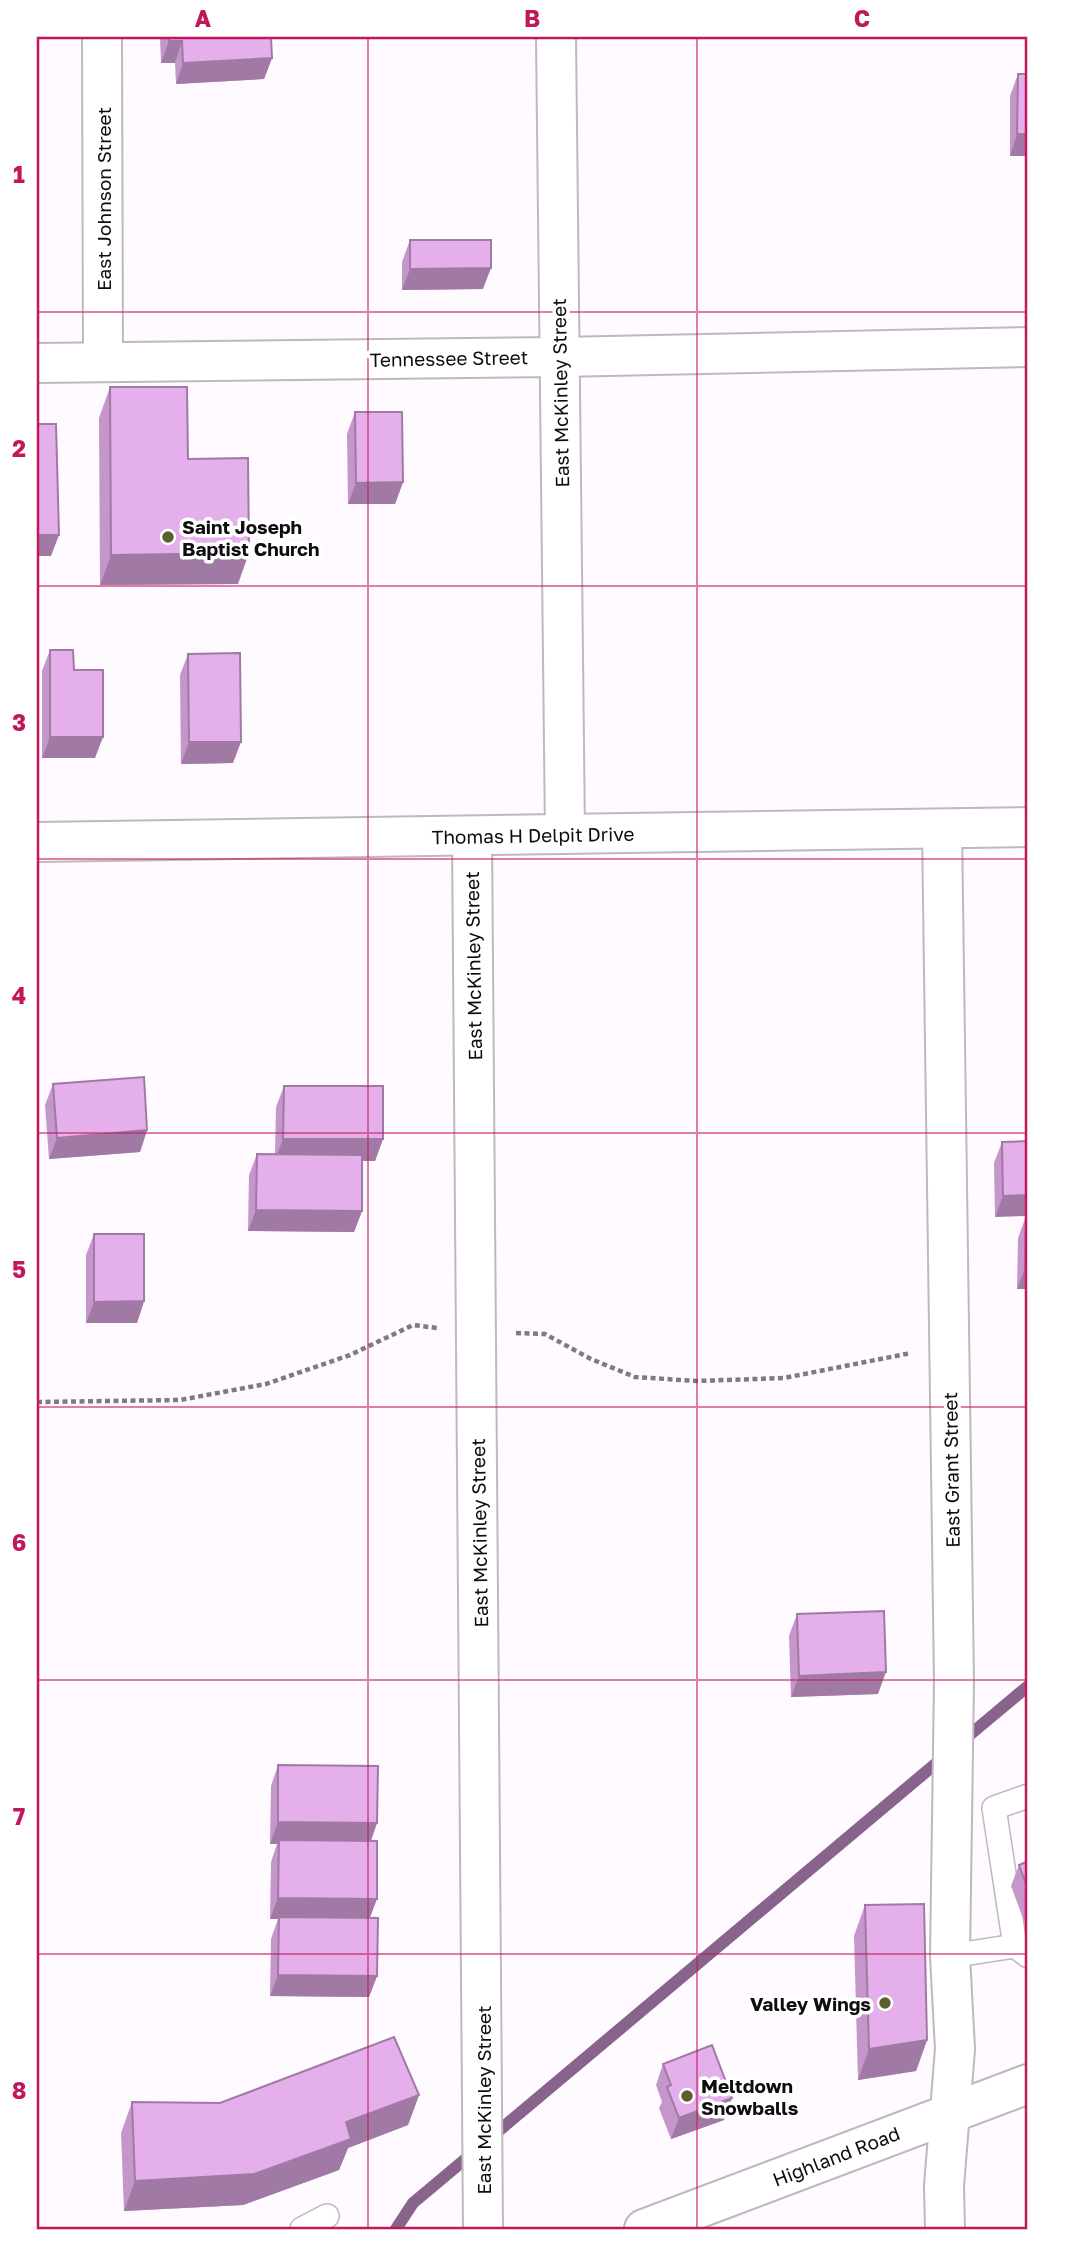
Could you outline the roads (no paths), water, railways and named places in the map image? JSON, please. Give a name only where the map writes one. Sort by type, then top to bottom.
[{"type":"street","name":"East Johnson Street","points":[[102,37],[103,361]]},
{"type":"street","name":"East McKinley Street","points":[[556,37],[565,834]]},
{"type":"street","name":"Tennessee Street","points":[[37,363],[560,357],[1028,347]]},
{"type":"street","name":"Thomas H Delpit Drive","points":[[37,842],[1028,827]]},
{"type":"street","name":"East Grant Street","points":[[942,829],[954,1682],[954,1829],[950,1956],[955,2049],[944,2186],[945,2229]]},
{"type":"street","name":"East McKinley Street","points":[[472,836],[483,2221]]},
{"type":"street","name":"Highland Road","points":[[644,2229],[1028,2084]]},
{"type":"lane","points":[[950,1956],[1022,1951],[994,1808],[1028,1796]]},
{"type":"lane","points":[[302,2229],[327,2216]]},
{"type":"waterway","points":[[960,1743],[1028,1686]]},
{"type":"waterway","points":[[489,2139],[946,1755]]},
{"type":"waterway","points":[[396,2229],[413,2203],[475,2151]]},
{"type":"place","name":"Saint Joseph Baptist Church","points":[[168,537]]},
{"type":"place","name":"Valley Wings","points":[[885,2003]]},
{"type":"place","name":"Meltdown Snowballs","points":[[687,2096]]}]
